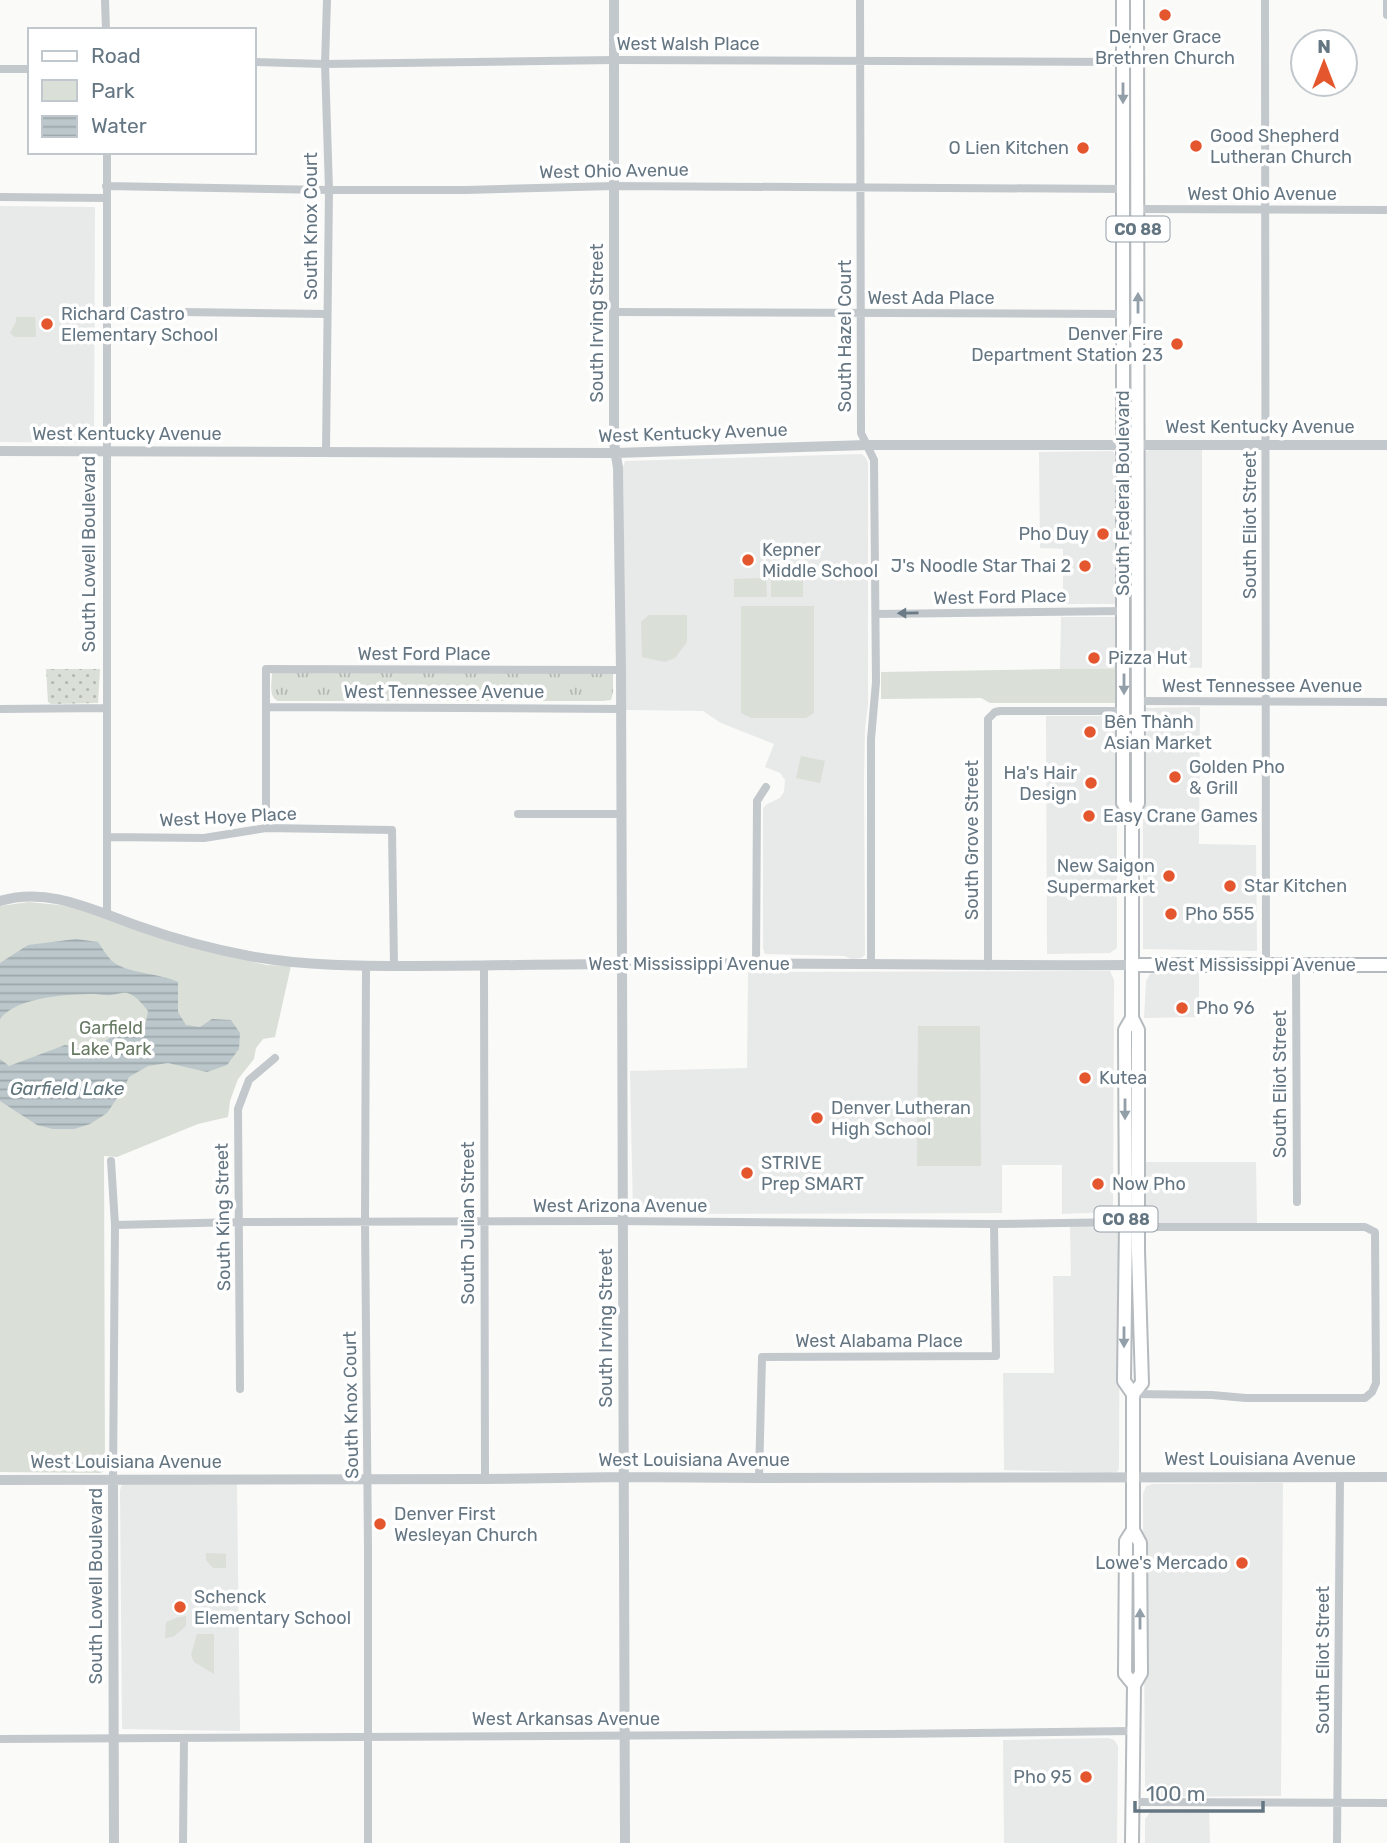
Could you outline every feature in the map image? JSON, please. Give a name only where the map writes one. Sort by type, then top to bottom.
[{"type":"main road","name":"South Federal Boulevard","points":[[1123,0],[1123,803],[1132,814]]},
{"type":"main road","name":"South Federal Boulevard","points":[[1132,1843],[1134,1685],[1141,1673],[1140,1543],[1133,1530],[1133,1394],[1124,1381],[1132,1225],[1125,1030],[1132,1018],[1132,814],[1138,803],[1137,0]]},
{"type":"main road","name":"West Mississippi Avenue","points":[[1133,965],[1387,965]]},
{"type":"street","points":[[105,0],[106,28]]},
{"type":"street","name":"South Knox Court","points":[[326,452],[329,190],[325,64],[327,0]]},
{"type":"street","name":"South Irving Street","points":[[614,0],[614,443],[618,468],[622,814],[625,1843]]},
{"type":"street","name":"South Hazel Court","points":[[860,0],[861,433],[874,460],[876,614],[876,682],[871,739],[871,964]]},
{"type":"street","name":"South Eliot Street","points":[[1265,0],[1266,965]]},
{"type":"street","points":[[1387,0],[1387,15]]},
{"type":"street","name":"West Walsh Place","points":[[256,62],[1123,62]]},
{"type":"street","points":[[0,69],[28,69]]},
{"type":"street","name":"South Lowell Boulevard","points":[[107,154],[107,914]]},
{"type":"street","name":"West Ohio Avenue","points":[[106,186],[329,190],[614,186],[1123,189]]},
{"type":"street","points":[[0,197],[106,198]]},
{"type":"street","name":"West Ohio Avenue","points":[[1138,209],[1387,210]]},
{"type":"street","points":[[107,311],[327,314]]},
{"type":"street","name":"West Ada Place","points":[[614,312],[1122,314]]},
{"type":"street","name":"West Kentucky Avenue","points":[[0,451],[616,453],[867,445],[1387,445]]},
{"type":"street","name":"West Ford Place","points":[[876,614],[1124,611]]},
{"type":"street","name":"West Ford Place","points":[[267,707],[266,669],[621,670]]},
{"type":"street","name":"West Tennessee Avenue","points":[[1137,701],[1387,702]]},
{"type":"street","points":[[266,828],[267,707]]},
{"type":"street","name":"West Tennessee Avenue","points":[[267,707],[621,709]]},
{"type":"street","points":[[0,709],[107,708]]},
{"type":"street","name":"South Grove Street","points":[[988,966],[988,719],[1000,711],[1124,711]]},
{"type":"street","points":[[756,964],[757,801],[766,787]]},
{"type":"street","points":[[519,814],[622,814]]},
{"type":"street","name":"West Hoye Place","points":[[107,837],[204,838],[266,828],[391,831],[394,967]]},
{"type":"street","name":"West Mississippi Avenue","points":[[0,901],[45,896],[80,904],[178,939],[288,962],[394,967],[622,964],[1133,965]]},
{"type":"street","name":"South Eliot Street","points":[[1296,965],[1297,1202]]},
{"type":"street","name":"South Knox Court","points":[[366,966],[368,1843]]},
{"type":"street","name":"South Julian Street","points":[[484,967],[485,1479]]},
{"type":"street","name":"South King Street","points":[[240,1389],[238,1109],[249,1080],[275,1058]]},
{"type":"street","name":"South Lowell Boulevard","points":[[111,1161],[115,1225],[114,1843]]},
{"type":"street","name":"West Arizona Avenue","points":[[115,1225],[623,1221],[1366,1227],[1375,1231],[1376,1383],[1373,1392],[1365,1398],[1133,1394]]},
{"type":"street","name":"West Alabama Place","points":[[759,1478],[762,1357],[996,1356],[994,1224]]},
{"type":"street","name":"South Eliot Street","points":[[1337,1843],[1340,1477]]},
{"type":"street","name":"West Louisiana Avenue","points":[[0,1480],[1387,1477]]},
{"type":"street","name":"West Arkansas Avenue","points":[[0,1739],[1132,1731]]},
{"type":"street","points":[[183,1843],[184,1738]]},
{"type":"street","points":[[1132,1802],[1387,1803]]},
{"type":"shaded area","name":"Richard Castro Elementary School","points":[[0,206],[95,207],[94,443],[0,442]]},
{"type":"shaded area","points":[[1202,449],[1202,668],[1142,666],[1143,452]]},
{"type":"shaded area","points":[[1113,451],[1118,459],[1118,598],[1115,604],[1063,604],[1063,549],[1040,548],[1039,452]]},
{"type":"shaded area","points":[[862,454],[868,463],[865,955],[852,959],[844,956],[765,954],[763,808],[780,798],[784,792],[785,780],[780,773],[765,767],[774,744],[721,723],[703,711],[626,710],[623,467],[625,461]]},
{"type":"shaded area","points":[[1061,617],[1118,617],[1118,669],[1060,669]]},
{"type":"shaded area","points":[[1200,707],[1199,844],[1256,845],[1257,951],[1143,949],[1143,708]]},
{"type":"shaded area","points":[[1046,716],[1110,716],[1117,723],[1117,948],[1110,953],[1047,954]]},
{"type":"shaded area","name":"Denver Lutheran High School","points":[[1110,971],[1114,980],[1113,1212],[1062,1214],[1062,1165],[1002,1165],[1002,1213],[633,1214],[630,1071],[747,1068],[748,972]]},
{"type":"shaded area","points":[[1154,972],[1199,973],[1199,1017],[1144,1018],[1146,981]]},
{"type":"shaded area","points":[[1141,1162],[1256,1162],[1257,1223],[1142,1223]]},
{"type":"shaded area","points":[[1070,1226],[1115,1227],[1120,1230],[1119,1469],[1117,1472],[1108,1473],[1004,1470],[1003,1373],[1054,1373],[1053,1276],[1071,1276]]},
{"type":"shaded area","points":[[1283,1483],[1281,1796],[1154,1797],[1146,1790],[1145,1784],[1143,1494],[1146,1486]]},
{"type":"shaded area","name":"Schenck Elementary School","points":[[124,1484],[237,1484],[240,1731],[122,1729],[120,1491]]},
{"type":"shaded area","points":[[1109,1738],[1118,1746],[1117,1843],[1004,1843],[1003,1740]]},
{"type":"shaded area","points":[[1209,1809],[1210,1843],[1145,1843],[1145,1819],[1152,1810]]},
{"type":"green space","points":[[16,317],[35,317],[36,337],[15,337],[10,333]]},
{"type":"green space","points":[[766,578],[767,597],[734,597],[734,579]]},
{"type":"green space","points":[[803,578],[803,597],[771,597],[771,579]]},
{"type":"green space","points":[[741,606],[814,606],[814,713],[806,718],[751,718],[741,713]]},
{"type":"green space","points":[[649,615],[687,615],[687,642],[675,658],[665,662],[642,657],[641,622]]},
{"type":"green space","points":[[46,669],[100,669],[98,703],[51,704],[48,702]]},
{"type":"green space","points":[[1118,669],[1119,703],[990,703],[981,698],[881,699],[881,672]]},
{"type":"green space","points":[[272,672],[610,672],[613,674],[613,693],[611,700],[603,701],[278,701],[272,693]]},
{"type":"green space","points":[[801,756],[825,761],[820,783],[796,778]]},
{"type":"green space","name":"Garfield Lake Park","points":[[29,902],[69,906],[193,948],[266,965],[291,966],[275,1037],[263,1039],[256,1048],[254,1059],[238,1079],[230,1101],[228,1117],[198,1124],[117,1157],[104,1156],[105,1471],[100,1473],[0,1472],[0,906]]},
{"type":"green space","points":[[918,1026],[980,1026],[981,1166],[917,1166]]},
{"type":"green space","points":[[206,1553],[226,1554],[226,1568],[213,1568],[206,1560]]},
{"type":"green space","points":[[186,1616],[186,1626],[173,1637],[165,1638],[166,1622]]},
{"type":"green space","points":[[197,1634],[214,1634],[214,1674],[194,1662],[191,1655]]},
{"type":"water","name":"Garfield Lake","points":[[76,939],[98,942],[118,965],[178,982],[178,1012],[186,1025],[200,1027],[212,1019],[231,1020],[240,1033],[239,1049],[227,1065],[207,1072],[168,1063],[148,1066],[129,1077],[107,1113],[90,1124],[74,1129],[53,1129],[37,1125],[0,1101],[0,1059],[9,1066],[65,1045],[82,1049],[100,1045],[115,1034],[146,1022],[148,1011],[136,998],[125,993],[43,998],[18,1006],[0,1019],[0,963],[28,945]]},
{"type":"place","name":"Denver Grace Brethren Church","points":[[1165,15]]},
{"type":"place","name":"Good Shepherd Lutheran Church","points":[[1196,146]]},
{"type":"place","name":"O Lien Kitchen","points":[[1083,148]]},
{"type":"place","name":"Richard Castro Elementary School","points":[[47,324]]},
{"type":"place","name":"Denver Fire Department Station 23","points":[[1177,344]]},
{"type":"place","name":"Pho Duy","points":[[1103,534]]},
{"type":"place","name":"Kepner Middle School","points":[[748,560]]},
{"type":"place","name":"J's Noodle Star Thai 2","points":[[1085,566]]},
{"type":"place","name":"Pizza Hut","points":[[1094,658]]},
{"type":"place","name":"Bên Thành Asian Market","points":[[1090,732]]},
{"type":"place","name":"Golden Pho & Grill","points":[[1175,777]]},
{"type":"place","name":"Ha's Hair Design","points":[[1091,783]]},
{"type":"place","name":"Easy Crane Games","points":[[1089,816]]},
{"type":"place","name":"New Saigon Supermarket","points":[[1169,876]]},
{"type":"place","name":"Star Kitchen","points":[[1230,886]]},
{"type":"place","name":"Pho 555","points":[[1171,914]]},
{"type":"place","name":"Pho 96","points":[[1182,1008]]},
{"type":"place","name":"Kutea","points":[[1085,1078]]},
{"type":"place","name":"Denver Lutheran High School","points":[[817,1118]]},
{"type":"place","name":"STRIVE Prep SMART","points":[[747,1173]]},
{"type":"place","name":"Now Pho","points":[[1098,1184]]},
{"type":"place","name":"Denver First Wesleyan Church","points":[[380,1524]]},
{"type":"place","name":"Lowe's Mercado","points":[[1242,1563]]},
{"type":"place","name":"Schenck Elementary School","points":[[180,1607]]},
{"type":"place","name":"Pho 95","points":[[1086,1777]]}]
